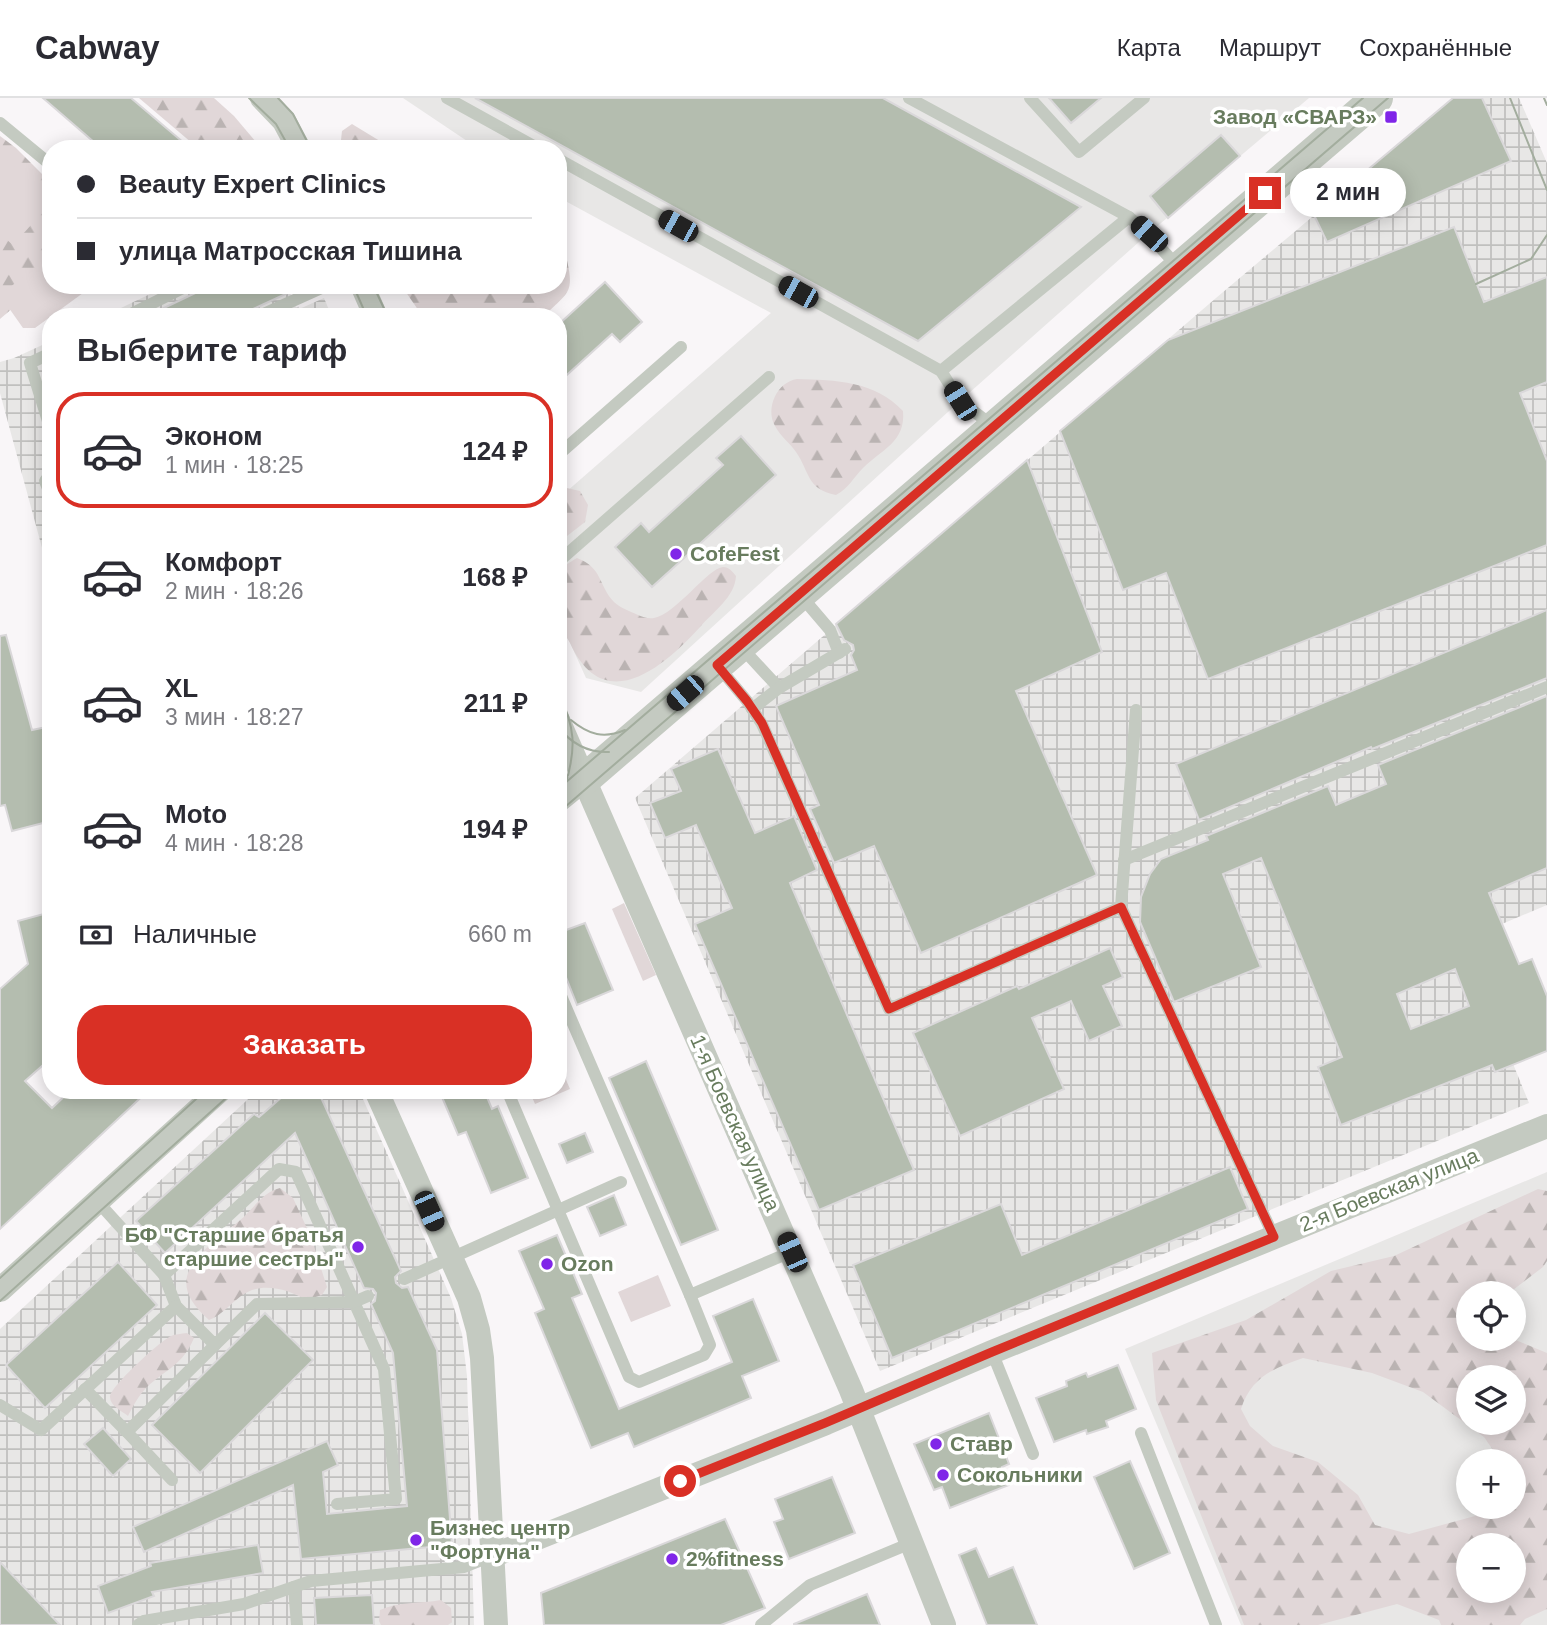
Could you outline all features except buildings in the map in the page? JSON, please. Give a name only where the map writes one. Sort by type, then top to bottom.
[{"type":"street","points":[[262,98],[284,121],[294,140]]},
{"type":"street","points":[[567,794],[1377,98]]},
{"type":"street","name":"1-я Боевская улица","points":[[567,740],[792,1252],[944,1625]]},
{"type":"street","points":[[0,1290],[210,1099]]},
{"type":"street","points":[[380,1099],[469,1298],[478,1330],[482,1358],[496,1625]]},
{"type":"street","name":"2-я Боевская улица","points":[[492,1556],[1547,1126]]},
{"type":"lane","points":[[447,98],[523,140]]},
{"type":"lane","points":[[909,98],[1129,217],[1149,234],[1178,267]]},
{"type":"lane","points":[[1030,98],[1079,152],[1144,98]]},
{"type":"lane","points":[[0,122],[42,157]]},
{"type":"lane","points":[[567,164],[941,372],[960,401],[994,426]]},
{"type":"lane","points":[[941,372],[1129,217]]},
{"type":"lane","points":[[143,308],[171,294]]},
{"type":"lane","points":[[277,308],[308,294]]},
{"type":"lane","points":[[567,447],[681,347]]},
{"type":"lane","points":[[42,357],[30,363],[42,402]]},
{"type":"lane","points":[[567,554],[769,377]]},
{"type":"lane","points":[[752,709],[779,688],[842,651],[830,630],[800,594]]},
{"type":"lane","points":[[728,655],[779,688]]},
{"type":"lane","points":[[728,655],[752,709],[762,723],[889,1009],[1121,907]]},
{"type":"lane","points":[[1124,860],[1547,687]]},
{"type":"lane","points":[[1136,710],[1121,907],[1274,1237]]},
{"type":"lane","points":[[511,1099],[629,1377],[639,1382],[704,1355],[710,1345],[567,1010]]},
{"type":"lane","points":[[164,1275],[279,1169],[296,1172],[384,1369],[396,1499],[337,1504]]},
{"type":"lane","points":[[404,1279],[621,1181]]},
{"type":"lane","points":[[98,1202],[164,1275],[176,1306],[215,1345]]},
{"type":"lane","points":[[690,1295],[792,1252]]},
{"type":"lane","points":[[127,1432],[257,1304],[354,1302],[368,1296]]},
{"type":"lane","points":[[0,1405],[41,1430],[176,1306]]},
{"type":"lane","points":[[992,1352],[1033,1454]]},
{"type":"lane","points":[[85,1389],[172,1480]]},
{"type":"lane","points":[[1141,1433],[1216,1625]]},
{"type":"lane","points":[[762,1625],[810,1585],[911,1542]]},
{"type":"lane","points":[[138,1625],[144,1621],[244,1604],[311,1581],[464,1567],[492,1556]]},
{"type":"lane","points":[[294,1587],[297,1625]]},
{"type":"shaded area","points":[[403,98],[1309,98],[1148,234],[960,401],[641,692],[586,678],[567,636],[567,491],[771,313],[567,202],[567,140],[466,140]]},
{"type":"shaded area","points":[[1453,98],[1519,98],[1547,163],[1547,905],[1502,924],[1472,963],[1529,1103],[880,1371],[635,798],[1216,298]]},
{"type":"shaded area","points":[[150,294],[291,294],[296,308],[121,308]]},
{"type":"shaded area","points":[[324,298],[328,308],[302,308]]},
{"type":"shaded area","points":[[42,345],[42,548],[0,393],[0,362]]},
{"type":"shaded area","points":[[248,1099],[363,1099],[451,1298],[462,1334],[467,1376],[474,1625],[0,1625],[0,1329]]},
{"type":"shaded area","points":[[1547,1172],[1547,1625],[1241,1625],[1125,1349]]},
{"type":"green space","points":[[139,98],[214,98],[254,140],[188,140]]},
{"type":"green space","points":[[352,124],[378,140],[341,140],[342,131]]},
{"type":"green space","points":[[0,136],[42,174],[42,283],[0,319]]},
{"type":"green space","points":[[0,154],[42,190],[42,213],[13,245],[0,234]]},
{"type":"green space","points":[[567,262],[570,278],[567,292]]},
{"type":"green space","points":[[42,264],[42,294],[82,294],[62,308],[42,308],[42,323],[35,328],[23,328],[4,301],[7,289]]},
{"type":"green space","points":[[407,294],[566,294],[552,308],[417,308]]},
{"type":"green space","points":[[797,379],[854,384],[880,393],[903,411],[901,430],[896,438],[836,495],[819,489],[814,484],[801,459],[777,430],[772,419],[772,404],[779,390]]},
{"type":"green space","points":[[567,488],[580,491],[588,505],[585,522],[567,536]]},
{"type":"green space","points":[[577,558],[585,562],[596,572],[616,604],[648,618],[663,615],[717,569],[727,568],[736,576],[732,591],[722,604],[669,657],[634,678],[617,681],[600,678],[584,665],[567,637],[568,563]]},
{"type":"green space","points":[[624,903],[656,975],[643,981],[612,909]]},
{"type":"green space","points":[[533,1099],[547,1099],[535,1104]]},
{"type":"green space","points":[[280,1188],[293,1198],[311,1237],[327,1287],[322,1295],[306,1300],[274,1288],[249,1291],[209,1320],[194,1304],[187,1290],[187,1277],[192,1265],[263,1197]]},
{"type":"green space","points":[[1538,1189],[1547,1191],[1547,1261],[1543,1267],[1525,1281],[1456,1281],[1456,1351],[1526,1351],[1526,1344],[1547,1353],[1547,1609],[1525,1619],[1520,1625],[1441,1625],[1439,1620],[1397,1604],[1318,1625],[1244,1625],[1156,1400],[1152,1353],[1246,1320],[1331,1271],[1394,1256]],"holes":[[[1303,1358],[1372,1373],[1423,1392],[1456,1416],[1456,1365],[1526,1365],[1526,1435],[1481,1435],[1492,1449],[1526,1449],[1526,1519],[1464,1519],[1409,1534],[1375,1525],[1358,1495],[1318,1462],[1273,1446],[1250,1426],[1241,1409],[1257,1381],[1273,1370]]]},
{"type":"green space","points":[[658,1275],[671,1306],[631,1322],[618,1292]]},
{"type":"green space","points":[[187,1333],[194,1338],[184,1355],[144,1390],[128,1416],[114,1406],[110,1397],[112,1392],[136,1365],[171,1336]]},
{"type":"green space","points":[[441,1600],[451,1608],[452,1622],[448,1625],[381,1625],[379,1621],[380,1610],[387,1607]]},
{"type":"tram line","points":[[249,98],[276,124],[285,140]]},
{"type":"tram line","points":[[278,98],[293,114],[306,140]]},
{"type":"tram line","points":[[567,781],[1363,98]]},
{"type":"tram line","points":[[567,805],[1388,98]]},
{"type":"tram line","points":[[1510,98],[1547,190]]},
{"type":"tram line","points":[[1544,98],[1547,105]]},
{"type":"tram line","points":[[1476,284],[1531,259],[1547,235]]},
{"type":"tram line","points":[[357,294],[363,308]]},
{"type":"tram line","points":[[377,294],[384,308]]},
{"type":"tram line","points":[[567,714],[573,748],[567,777]]},
{"type":"tram line","points":[[571,720],[597,734],[625,730]]},
{"type":"tram line","points":[[567,737],[580,746],[609,752]]},
{"type":"tram line","points":[[0,1278],[196,1099]]},
{"type":"tram line","points":[[0,1301],[225,1099]]},
{"type":"place","name":"Завод «СВАРЗ»","points":[[1391,117]]},
{"type":"place","name":"CofeFest","points":[[676,554]]},
{"type":"place","name":"БФ \"Старшие братья старшие сестры\"","points":[[358,1247]]},
{"type":"place","name":"Ozon","points":[[547,1264]]},
{"type":"place","name":"Ставр","points":[[936,1444]]},
{"type":"place","name":"Сокольники","points":[[943,1475]]},
{"type":"place","name":"Бизнес центр \"Фортуна\"","points":[[416,1540]]},
{"type":"place","name":"2%fitness","points":[[672,1559]]},
{"type":"route","points":[[680,1481],[1274,1237],[1121,907],[889,1009],[762,723],[717,665],[1265,193]]}]
